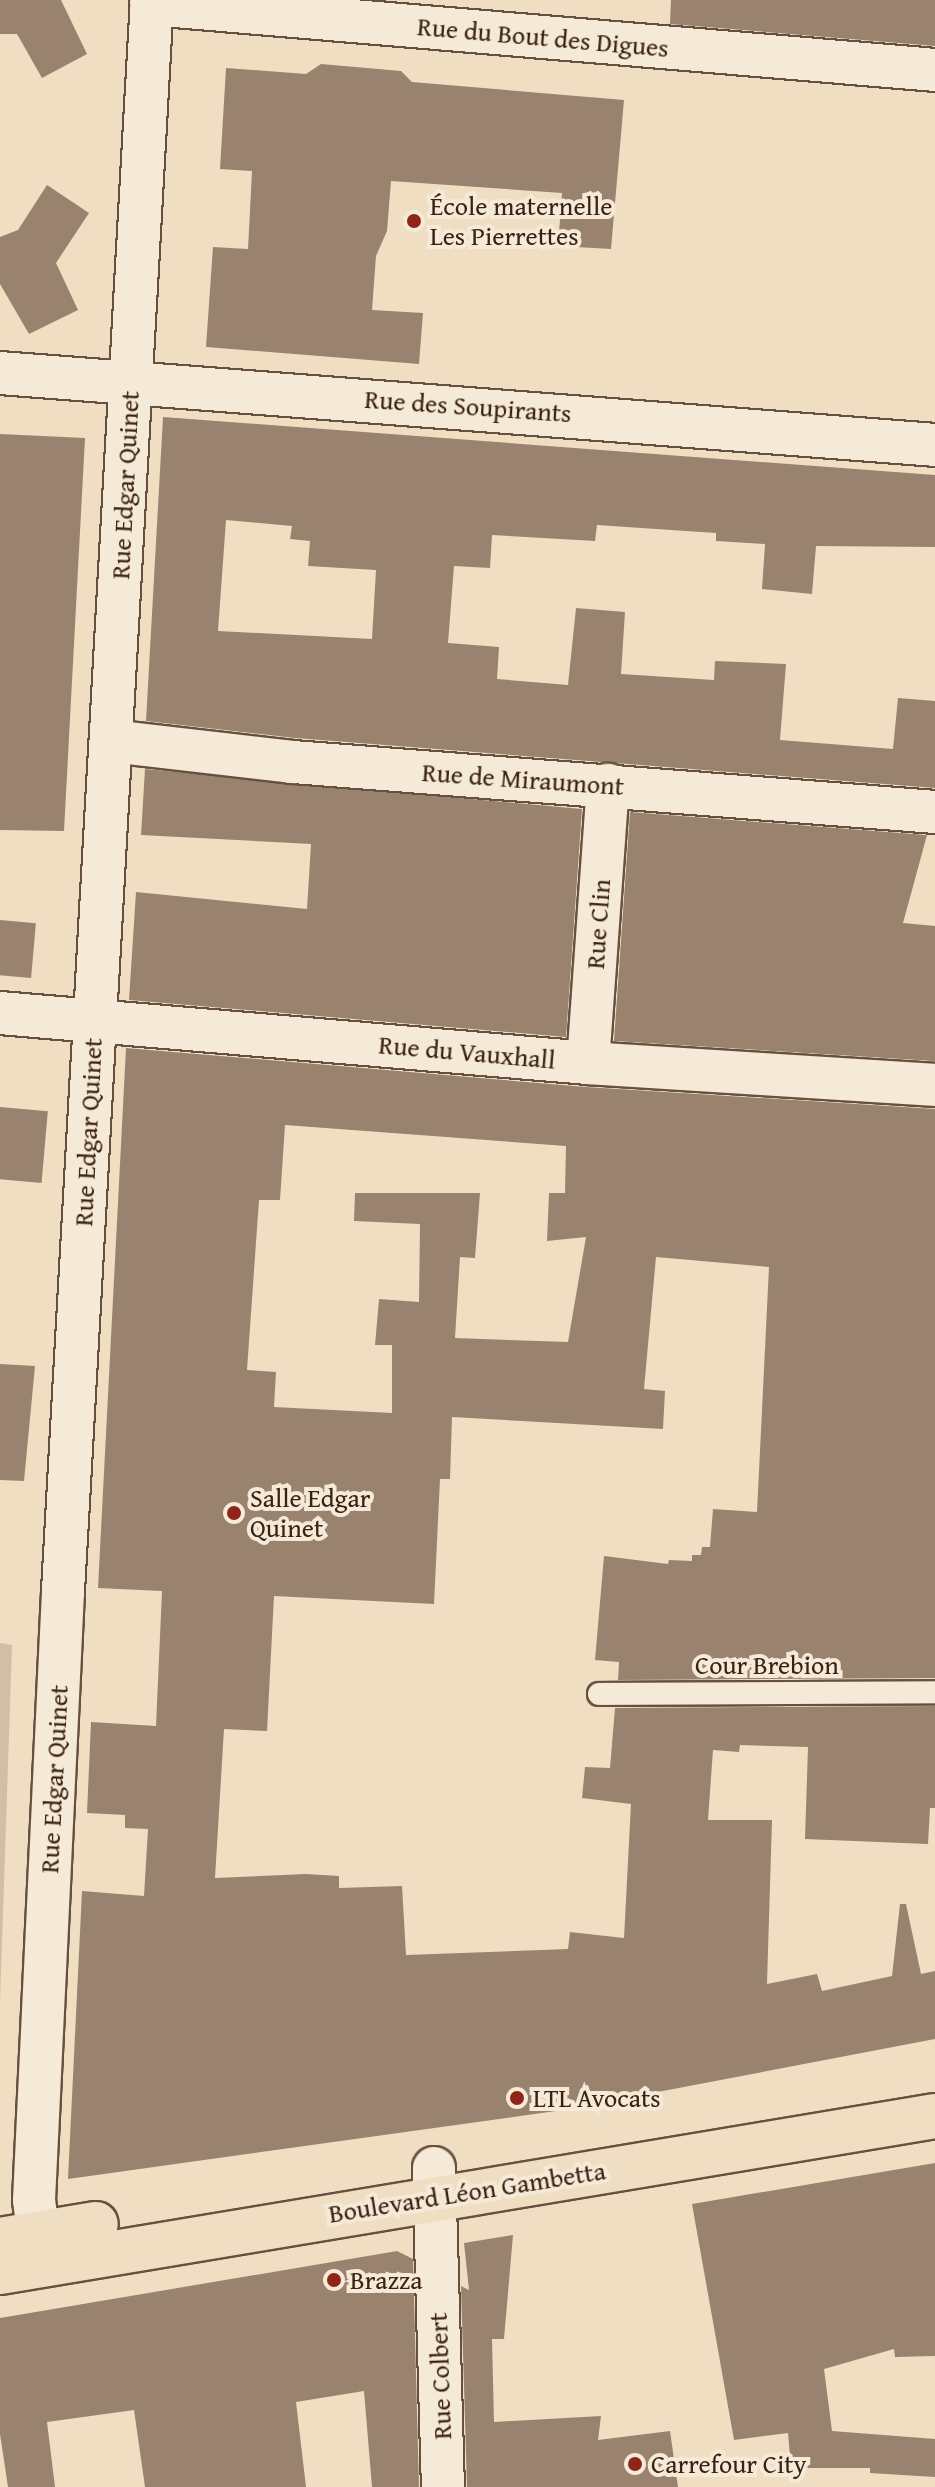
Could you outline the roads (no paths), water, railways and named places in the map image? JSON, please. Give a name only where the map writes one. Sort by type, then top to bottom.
[{"type":"main road","name":"Boulevard Léon Gambetta","points":[[435,2182],[935,2086]]},
{"type":"main road","name":"Boulevard Léon Gambetta","points":[[0,2272],[27,2246],[435,2182],[935,2116]]},
{"type":"street","name":"Rue du Bout des Digues","points":[[152,2],[363,11],[935,70]]},
{"type":"street","name":"Rue Edgar Quinet","points":[[27,2246],[34,2200],[152,2]]},
{"type":"street","name":"Rue des Soupirants","points":[[0,373],[935,445]]},
{"type":"street","name":"Rue de Miraumont","points":[[111,741],[293,762],[935,812]]},
{"type":"street","name":"Rue Clin","points":[[588,1063],[608,785]]},
{"type":"street","name":"Rue du Vauxhall","points":[[0,1013],[588,1063],[935,1085]]},
{"type":"street","name":"Rue Colbert","points":[[435,2182],[443,2487]]},
{"type":"lane","name":"Cour Brebion","points":[[599,1694],[935,1692]]},
{"type":"place","name":"École maternelle Les Pierrettes","points":[[414,221]]},
{"type":"place","name":"Salle Edgar Quinet","points":[[234,1513]]},
{"type":"place","name":"LTL Avocats","points":[[517,2098]]},
{"type":"place","name":"Brazza","points":[[334,2280]]},
{"type":"place","name":"Carrefour City","points":[[635,2464]]}]
